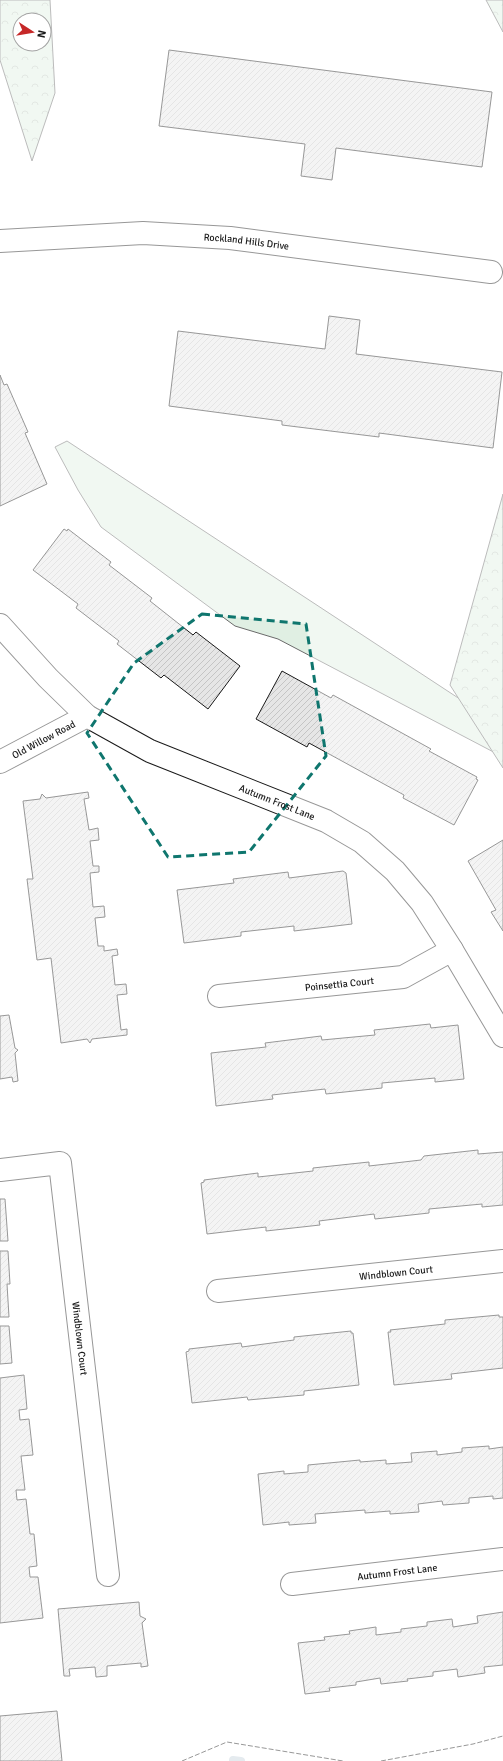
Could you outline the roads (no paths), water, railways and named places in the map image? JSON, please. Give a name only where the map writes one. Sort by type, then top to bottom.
[{"type":"street","name":"Rockland Hills Drive","points":[[0,241],[143,232],[230,238],[491,272]]},
{"type":"street","name":"Autumn Frost Lane","points":[[0,625],[48,678],[87,716],[150,751],[326,821],[362,842],[395,871],[422,903],[503,1036]]},
{"type":"street","name":"Old Willow Road","points":[[0,762],[87,716]]},
{"type":"street","name":"Poinsettia Court","points":[[219,996],[403,977],[452,950]]},
{"type":"street","name":"Windblown Court","points":[[0,1170],[60,1163],[108,1575]]},
{"type":"street","name":"Windblown Court","points":[[218,1291],[503,1260]]},
{"type":"street","name":"Autumn Frost Lane","points":[[292,1584],[503,1559]]},
{"type":"waterway","points":[[233,1760],[241,1761]]}]
